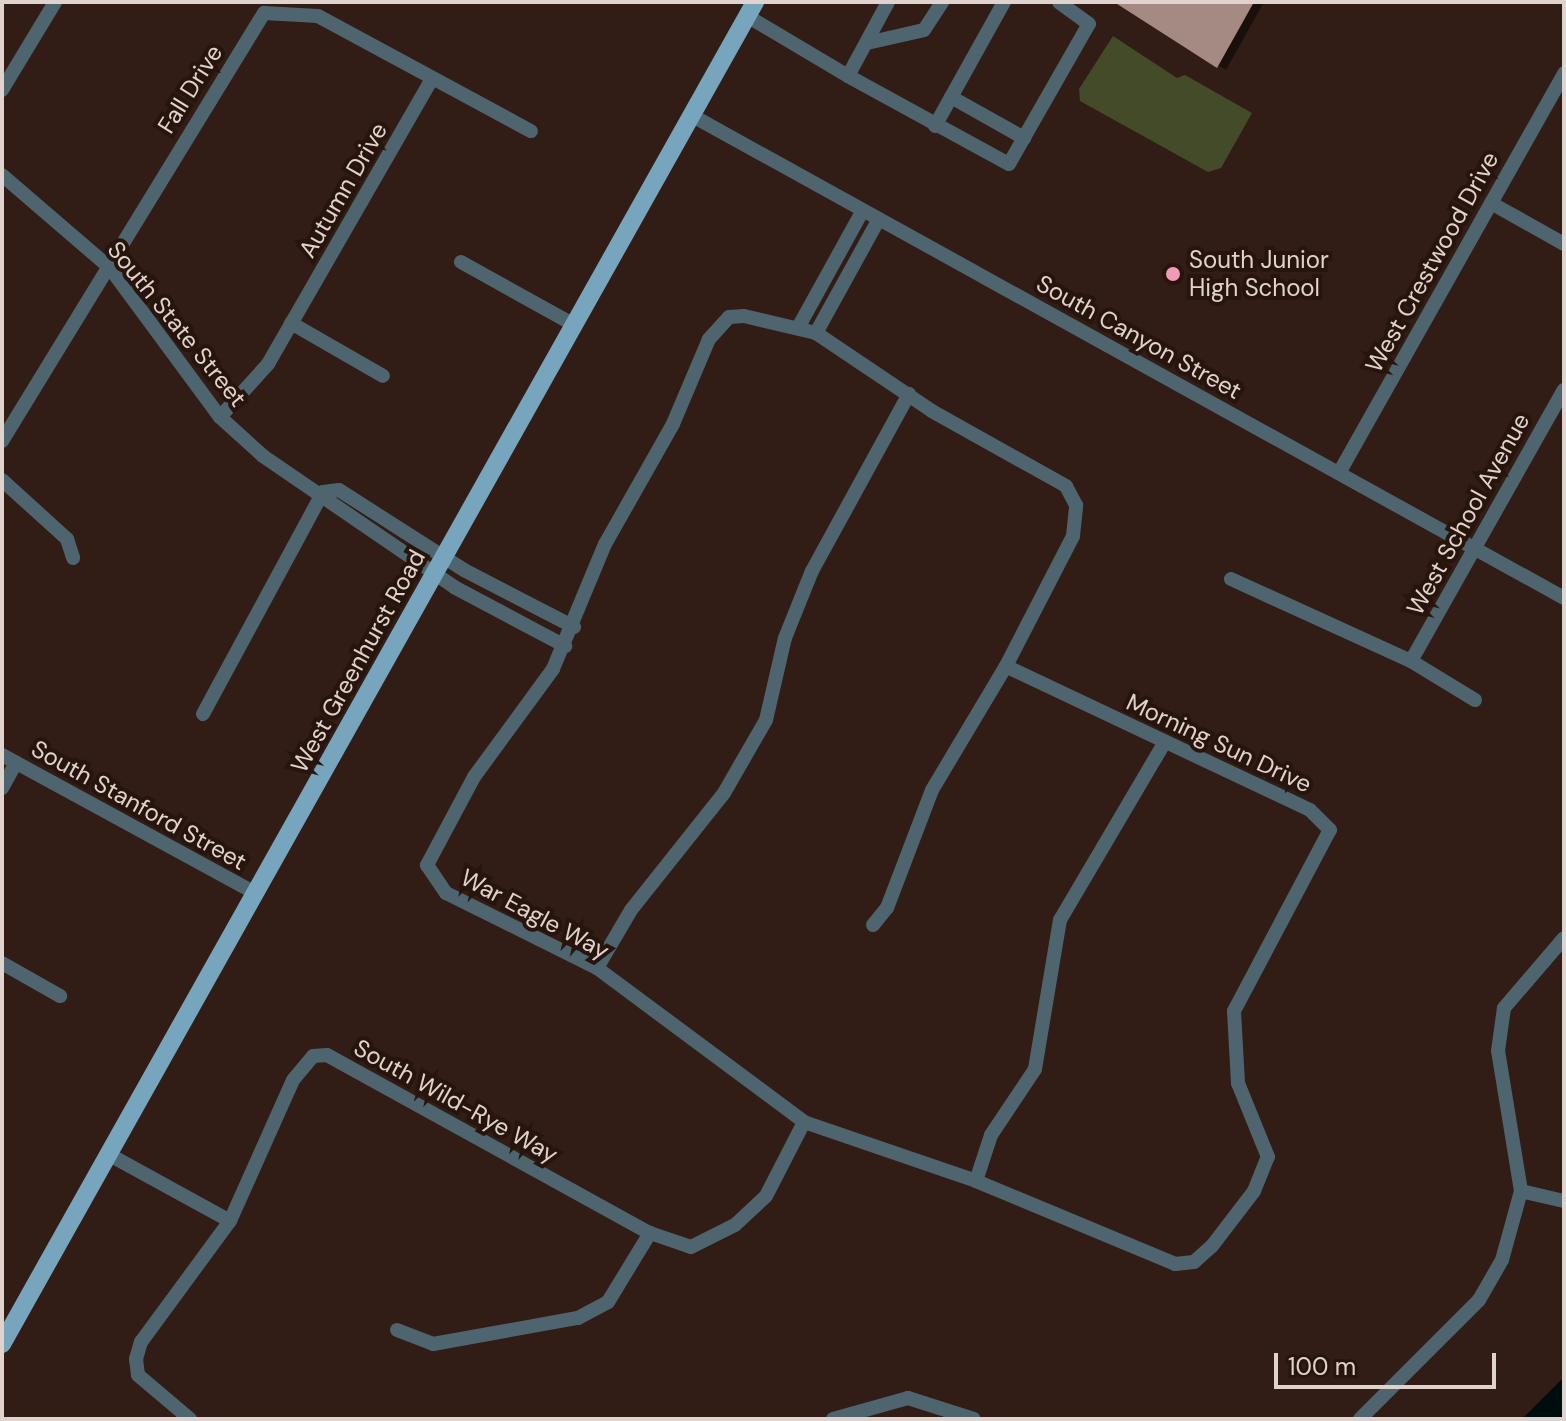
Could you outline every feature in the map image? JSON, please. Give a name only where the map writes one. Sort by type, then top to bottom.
[{"type":"main road","name":"West Greenhurst Road","points":[[2,1344],[751,9]]},
{"type":"street","points":[[2,90],[55,2]]},
{"type":"street","points":[[848,76],[888,2]]},
{"type":"street","points":[[867,43],[924,30],[942,2]]},
{"type":"street","points":[[935,126],[1004,2]]},
{"type":"street","points":[[751,9],[848,76],[1004,165],[1024,138],[1089,24],[1059,2]]},
{"type":"street","name":"Fall Drive","points":[[2,441],[264,13],[318,16],[531,131]]},
{"type":"street","name":"West Crestwood Drive","points":[[1339,473],[1564,73]]},
{"type":"street","name":"Autumn Drive","points":[[220,417],[268,364],[432,79]]},
{"type":"street","points":[[951,97],[1024,138]]},
{"type":"street","name":"South Canyon Street","points":[[691,115],[1564,598]]},
{"type":"street","name":"South State Street","points":[[2,175],[110,268],[220,417],[263,456],[323,492],[330,507],[434,574]]},
{"type":"street","points":[[1491,203],[1564,244]]},
{"type":"street","points":[[863,210],[799,326],[816,333],[909,394],[1066,486],[1076,505],[1073,536],[1006,666],[932,790],[887,908],[873,925]]},
{"type":"street","points":[[816,333],[879,219]]},
{"type":"street","points":[[461,262],[574,325]]},
{"type":"street","name":"War Eagle Way","points":[[799,326],[744,316],[719,324],[605,544],[565,646],[459,800],[427,865],[446,893],[597,968],[804,1122]]},
{"type":"street","points":[[291,323],[383,376]]},
{"type":"street","name":"West School Avenue","points":[[1411,661],[1564,390]]},
{"type":"street","points":[[597,968],[631,910],[724,793],[766,720],[785,638],[812,571],[909,394]]},
{"type":"street","points":[[2,480],[67,539],[73,558]]},
{"type":"street","name":"South State Street","points":[[323,492],[339,490],[444,557]]},
{"type":"street","points":[[203,714],[323,492]]},
{"type":"street","points":[[444,557],[574,627]]},
{"type":"street","points":[[434,574],[565,646]]},
{"type":"street","points":[[1231,579],[1411,661],[1475,700]]},
{"type":"street","name":"Morning Sun Drive","points":[[804,1122],[976,1181],[1175,1264],[1194,1262],[1212,1246],[1254,1191],[1268,1157],[1238,1083],[1234,1011],[1330,830],[1310,810],[1006,666]]},
{"type":"street","points":[[976,1181],[991,1135],[1035,1069],[1060,920],[1165,742]]},
{"type":"street","name":"South Stanford Street","points":[[2,755],[255,893]]},
{"type":"street","points":[[2,788],[16,763]]},
{"type":"street","points":[[1360,1419],[1479,1300],[1502,1260],[1521,1191],[1500,1037],[1504,1008],[1562,945]]},
{"type":"street","points":[[2,963],[60,996]]},
{"type":"street","name":"South Wild-Rye Way","points":[[190,1419],[151,1389],[136,1359],[141,1342],[230,1221],[293,1080],[313,1056],[327,1055],[650,1233]]},
{"type":"street","points":[[397,1330],[433,1344],[578,1318],[608,1302],[650,1233],[691,1247],[735,1225],[766,1196],[804,1122]]},
{"type":"street","points":[[108,1154],[230,1221]]},
{"type":"street","points":[[1521,1191],[1564,1201]]},
{"type":"street","points":[[833,1419],[908,1398],[974,1419]]},
{"type":"green space","points":[[1113,36],[1177,78],[1185,75],[1252,113],[1221,168],[1208,172],[1080,101],[1079,89]]},
{"type":"shaded area","points":[[1564,1377],[1564,1419],[1522,1419]]},
{"type":"building","points":[[1114,2],[1254,2],[1217,68]]},
{"type":"place","name":"South Junior High School","points":[[1173,274]]}]
